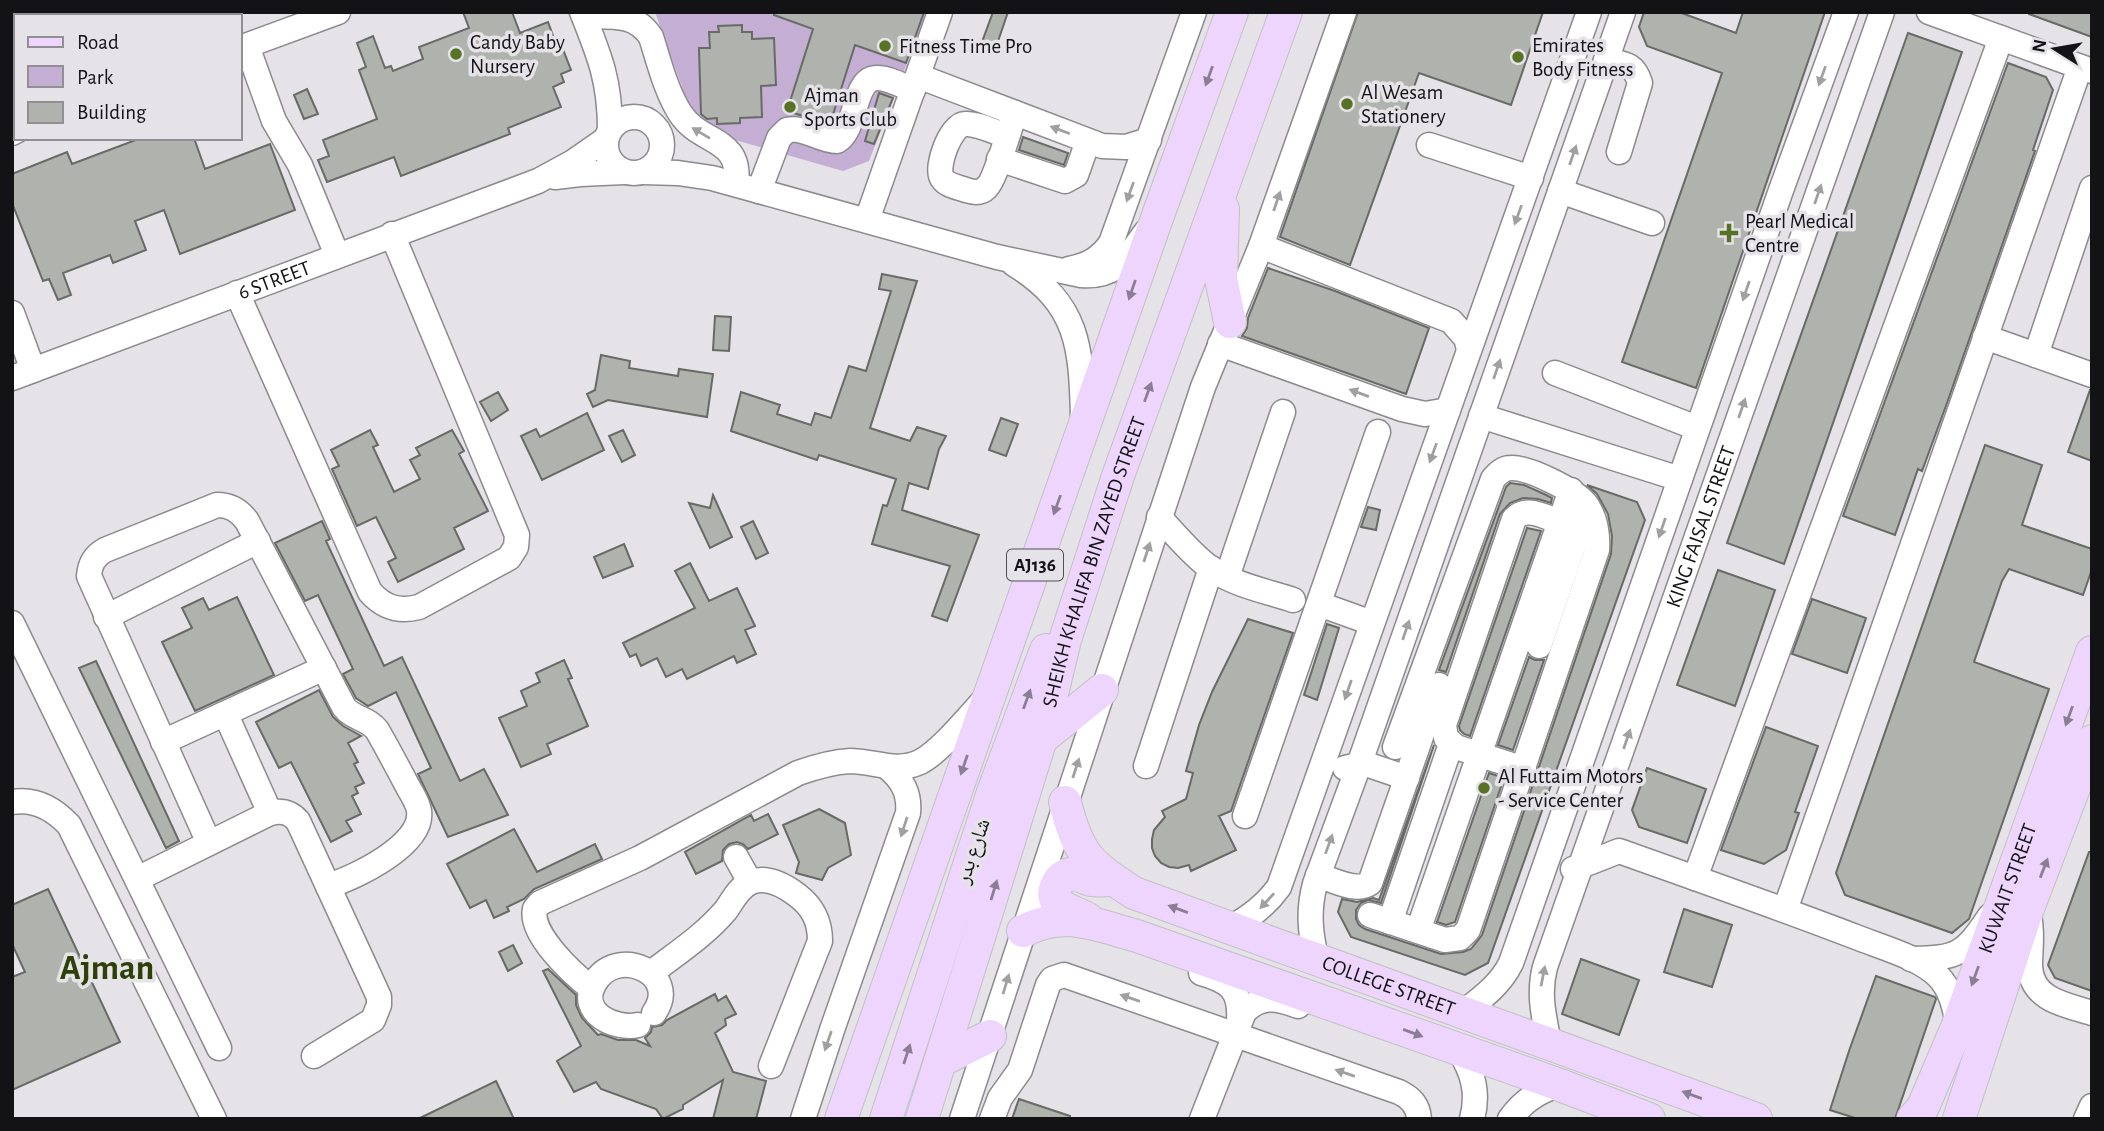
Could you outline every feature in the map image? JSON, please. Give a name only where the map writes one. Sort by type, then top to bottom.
[{"type":"main road","name":"AJ136","points":[[841,1119],[988,696],[1232,12]]},
{"type":"main road","name":"SHEIKH KHALIFA BIN ZAYED STREET","points":[[922,1119],[1041,739],[1065,640],[1118,476],[1286,12]]},
{"type":"main road","points":[[1224,181],[1221,279],[1225,333]]},
{"type":"main road","name":"شارع بدر","points":[[886,1119],[959,892],[1033,682],[1053,635],[1080,592]]},
{"type":"main road","name":"KUWAIT STREET","points":[[1959,1119],[2017,902],[2092,652]]},
{"type":"main road","points":[[1041,739],[1102,690]]},
{"type":"main road","name":"KUWAIT STREET","points":[[1919,1115],[1958,1025],[2092,741]]},
{"type":"main road","name":"COLLEGE STREET","points":[[1065,802],[1072,831],[1079,846],[1089,859],[1134,893],[1756,1119]]},
{"type":"main road","points":[[1096,925],[1058,903],[1054,898],[1056,887],[1062,877],[1071,874],[1091,880],[1114,880]]},
{"type":"main road","name":"COLLEGE STREET","points":[[1023,931],[1052,920],[1065,919],[1156,942],[1649,1119]]},
{"type":"main road","points":[[940,1061],[993,1027]]},
{"type":"main road","points":[[825,1119],[861,1058]]},
{"type":"street","points":[[337,255],[300,165],[274,121],[243,47],[338,12]]},
{"type":"street","points":[[867,220],[940,12]]},
{"type":"street","points":[[1060,271],[1080,267],[1095,260],[1111,243],[1194,12]]},
{"type":"street","points":[[962,1119],[1203,387],[1261,246],[1344,12]]},
{"type":"street","points":[[1231,928],[1254,914],[1268,902],[1279,887],[1589,12]]},
{"type":"street","points":[[1316,958],[1309,916],[1310,900],[1318,875],[1623,12]]},
{"type":"street","name":"KING FAISAL STREET","points":[[1464,1012],[1493,989],[1504,976],[1514,955],[1846,12]]},
{"type":"street","name":"KING FAISAL STREET","points":[[1549,1043],[1541,999],[1541,981],[1882,12]]},
{"type":"street","points":[[1785,910],[1985,337],[2086,69],[1929,12]]},
{"type":"street","points":[[608,135],[622,119],[630,117],[653,127],[661,153],[651,168],[633,172],[615,167],[609,159],[606,150],[609,96],[602,63],[583,14],[633,20],[647,30],[678,111],[691,127],[719,142],[729,152],[736,167],[736,184]]},
{"type":"street","points":[[1695,878],[2001,38]]},
{"type":"street","points":[[1606,60],[1637,71],[1640,83],[1619,152]]},
{"type":"street","points":[[602,63],[653,127],[690,163],[736,184],[998,257],[1091,276],[1111,271],[1127,257],[1157,218]]},
{"type":"street","points":[[736,184],[787,130],[798,129],[837,141],[845,135],[862,88],[868,81],[881,78],[915,83],[1011,124],[1114,148],[1149,140]]},
{"type":"street","points":[[967,123],[1011,124],[990,184],[978,192],[944,181],[940,172],[952,132],[958,126],[967,123]]},
{"type":"street","name":"6 STREET","points":[[23,374],[538,181],[573,162],[608,135]]},
{"type":"street","points":[[999,159],[1065,181],[1076,175],[1088,141]]},
{"type":"street","points":[[1429,145],[1531,178]]},
{"type":"street","name":"6 STREET","points":[[538,181],[580,174],[633,172],[678,173],[736,184]]},
{"type":"street","points":[[2036,355],[2092,188]]},
{"type":"street","points":[[1560,191],[1652,223]]},
{"type":"street","points":[[237,293],[370,592],[391,608],[410,610],[419,607],[509,558],[516,547],[517,535],[393,234]]},
{"type":"street","points":[[1261,246],[1440,315],[1459,328],[1469,349]]},
{"type":"street","points":[[998,257],[1040,283],[1068,318],[1081,359],[1083,432]]},
{"type":"street","points":[[12,313],[23,374]]},
{"type":"street","points":[[1225,333],[1402,409],[1425,414],[1448,410]]},
{"type":"street","points":[[1985,337],[2092,375]]},
{"type":"street","points":[[1555,373],[1698,428]]},
{"type":"street","points":[[1146,766],[1283,412]]},
{"type":"street","points":[[1481,416],[1680,479]]},
{"type":"street","points":[[1245,816],[1378,432]]},
{"type":"street","points":[[1318,875],[1359,888],[1370,883],[1407,778],[1405,751],[1493,479],[1503,470],[1514,468],[1561,485],[1579,498],[1596,527],[1597,550],[1468,930],[1460,938],[1450,941],[1380,918],[1451,744]]},
{"type":"street","points":[[1529,642],[1560,522],[1579,498]]},
{"type":"street","points":[[1418,931],[1479,754],[1529,642],[1579,498]]},
{"type":"street","points":[[209,843],[106,617],[89,576],[89,569],[94,558],[105,550],[217,505],[231,507],[243,515],[348,713],[371,722],[377,730],[419,809],[416,828],[391,854],[361,873],[328,886]]},
{"type":"street","points":[[1524,769],[1451,744],[1444,733],[1444,725],[1514,519],[1523,512],[1529,512],[1560,522]]},
{"type":"street","points":[[1159,517],[1219,573],[1293,600]]},
{"type":"street","points":[[106,617],[258,541]]},
{"type":"street","points":[[1319,604],[1372,623]]},
{"type":"street","points":[[12,624],[219,1048]]},
{"type":"street","points":[[1405,751],[1455,638]]},
{"type":"street","points":[[1529,642],[1563,654]]},
{"type":"street","points":[[163,742],[324,668]]},
{"type":"street","points":[[591,988],[567,967],[534,922],[535,909],[540,903],[640,858],[806,770],[851,761],[887,767],[909,765],[928,756],[988,696]]},
{"type":"street","points":[[226,715],[270,813]]},
{"type":"street","points":[[1368,738],[1405,751]]},
{"type":"street","points":[[1327,753],[1329,760],[1341,768],[1360,762],[1407,778]]},
{"type":"street","points":[[803,1119],[908,813],[909,804],[904,787],[900,779],[887,767]]},
{"type":"street","points":[[12,802],[42,805],[69,825],[214,1119]]},
{"type":"street","points":[[137,879],[270,813],[282,811],[298,821],[377,989],[379,1005],[373,1020],[366,1026],[314,1055]]},
{"type":"street","points":[[1600,814],[1619,851]]},
{"type":"street","points":[[1548,853],[1555,865],[1568,869],[1619,851],[1785,910],[1911,959],[1938,976],[1946,986],[1952,998],[1958,1025]]},
{"type":"street","points":[[737,857],[750,883]]},
{"type":"street","points":[[651,973],[703,933],[740,890],[750,883],[768,881],[792,891],[815,914],[820,932],[818,950],[771,1066]]},
{"type":"street","points":[[1911,959],[1947,957],[1964,949],[2017,902],[2032,937],[2030,968],[2036,987],[2051,1000],[2092,1013]]},
{"type":"street","points":[[1156,942],[1172,961],[1221,979],[1229,985],[1239,1001],[1237,1027]]},
{"type":"street","points":[[635,965],[651,973],[658,983],[661,996],[658,1008],[646,1019],[617,1026],[598,1016],[591,1003],[591,988],[601,974],[617,966],[635,965]]},
{"type":"street","points":[[992,1119],[1000,1098],[1020,1069],[1048,985],[1052,979],[1064,975],[1237,1027],[1399,1092],[1415,1105],[1419,1119]]},
{"type":"street","points":[[1202,1119],[1237,1027],[1251,1006],[1266,999],[1282,1000],[1321,1013],[1362,1014]]},
{"type":"street","points":[[993,1027],[1012,1015],[1037,1020]]},
{"type":"street","points":[[1459,1050],[1468,1063],[1473,1078],[1475,1094],[1472,1119]]},
{"type":"street","points":[[1510,1119],[1527,1100],[1548,1088],[1560,1085]]},
{"type":"street","points":[[2086,1119],[2092,1106]]},
{"type":"green space","name":"Ajman Sports Club","points":[[655,12],[927,12],[869,161],[843,171],[697,129]]},
{"type":"building","points":[[463,12],[512,12],[520,33],[548,22],[558,49],[562,47],[571,70],[561,74],[564,82],[553,87],[561,107],[508,128],[510,134],[401,176],[394,157],[327,182],[318,160],[329,156],[323,140],[377,119],[359,70],[366,67],[357,43],[373,36],[385,68],[391,66],[393,71],[423,59],[419,47],[469,28]]},
{"type":"building","points":[[774,12],[924,12],[906,63],[855,45],[830,124],[787,111],[813,29],[774,15]]},
{"type":"building","points":[[993,12],[1008,12],[996,47],[982,42]]},
{"type":"building","points":[[1358,12],[1543,12],[1511,105],[1419,73],[1350,265],[1280,237]]},
{"type":"building","points":[[1644,12],[1679,12],[1736,33],[1743,12],[1825,12],[1696,388],[1622,362],[1722,73],[1647,46],[1639,27]]},
{"type":"building","points":[[2092,12],[2092,37],[2029,14]]},
{"type":"building","points":[[742,25],[742,32],[752,32],[752,39],[774,38],[776,85],[761,86],[762,117],[740,118],[740,123],[717,124],[717,118],[707,119],[701,114],[699,48],[710,48],[709,32],[719,32],[718,26]]},
{"type":"building","points":[[1908,33],[1962,52],[1784,564],[1727,543]]},
{"type":"building","points":[[2008,63],[2046,77],[2053,90],[2033,150],[2035,151],[1947,403],[1922,471],[1918,469],[1895,535],[1843,516]]},
{"type":"building","points":[[307,89],[318,114],[304,119],[294,95]]},
{"type":"building","points":[[879,93],[893,98],[874,144],[865,141]]},
{"type":"building","points":[[1023,137],[1068,153],[1064,165],[1019,150]]},
{"type":"building","points":[[136,140],[195,140],[205,169],[270,144],[295,210],[180,254],[164,210],[135,221],[146,250],[113,263],[110,255],[63,273],[71,295],[58,300],[49,279],[43,281],[12,203],[12,174],[67,152],[72,164]]},
{"type":"building","points":[[1268,268],[1429,328],[1406,394],[1242,336]]},
{"type":"building","points":[[882,274],[917,281],[870,428],[910,441],[917,427],[946,436],[939,449],[928,489],[909,483],[902,510],[979,535],[947,621],[932,616],[950,566],[872,544],[883,505],[887,506],[896,479],[819,455],[817,460],[731,431],[741,392],[780,405],[777,414],[811,425],[815,413],[831,418],[849,366],[866,371],[891,291],[879,289]]},
{"type":"building","points":[[715,316],[731,317],[729,351],[713,350]]},
{"type":"building","points":[[601,355],[630,361],[629,368],[678,376],[679,369],[713,374],[707,417],[608,400],[593,407],[587,394],[595,390]]},
{"type":"building","points":[[2092,390],[2092,461],[2068,452]]},
{"type":"building","points":[[498,392],[508,410],[491,421],[480,402]]},
{"type":"building","points":[[587,413],[604,450],[542,480],[521,436],[536,429],[540,437]]},
{"type":"building","points":[[1001,418],[1018,424],[1006,456],[989,450]]},
{"type":"building","points":[[370,430],[378,445],[373,447],[394,492],[420,479],[410,460],[420,455],[416,448],[452,430],[464,451],[459,454],[488,511],[454,528],[464,549],[398,582],[388,562],[396,558],[376,517],[357,526],[332,469],[339,466],[331,450]]},
{"type":"building","points":[[623,430],[635,455],[622,462],[609,436]]},
{"type":"building","points":[[1985,445],[2042,465],[2022,525],[2092,549],[2092,569],[2083,595],[2009,569],[2002,581],[1974,662],[2049,689],[1969,919],[1952,933],[1845,895],[1836,873]]},
{"type":"building","points":[[1510,483],[1524,485],[1544,494],[1552,498],[1551,503],[1523,498],[1510,503],[1500,514],[1446,672],[1439,670],[1506,487]]},
{"type":"building","points":[[1587,485],[1637,502],[1645,520],[1488,963],[1465,975],[1351,937],[1338,912],[1342,899],[1357,902],[1373,898],[1379,900],[1434,745],[1381,903],[1368,900],[1361,903],[1356,910],[1356,919],[1365,929],[1441,954],[1471,949],[1482,935],[1611,554],[1612,536],[1608,514],[1597,494]]},
{"type":"building","points":[[713,495],[732,537],[710,548],[689,503],[710,508]]},
{"type":"building","points":[[1368,507],[1380,510],[1376,530],[1361,527]]},
{"type":"building","points":[[322,521],[330,539],[326,541],[384,666],[402,657],[460,781],[484,769],[508,815],[448,837],[418,774],[431,768],[396,692],[368,706],[356,698],[343,674],[353,669],[318,595],[305,601],[275,543]]},
{"type":"building","points":[[753,521],[768,553],[756,559],[741,527]]},
{"type":"building","points":[[1527,528],[1541,531],[1470,736],[1464,734],[1459,726]]},
{"type":"building","points":[[624,544],[633,566],[603,578],[594,557]]},
{"type":"building","points":[[690,563],[709,601],[737,588],[755,626],[745,630],[756,654],[737,663],[734,656],[687,679],[682,669],[666,677],[657,658],[641,666],[636,654],[630,657],[623,643],[695,608],[675,571]]},
{"type":"building","points":[[1718,570],[1775,590],[1735,706],[1677,685]]},
{"type":"building","points":[[237,597],[274,675],[195,711],[162,642],[192,628],[182,608],[203,598],[209,610]]},
{"type":"building","points":[[1812,599],[1866,618],[1847,673],[1792,654]]},
{"type":"building","points":[[1248,619],[1293,633],[1231,811],[1219,816],[1236,850],[1191,871],[1189,865],[1169,867],[1155,856],[1152,848],[1154,830],[1165,817],[1162,811],[1186,799],[1193,773],[1186,771],[1199,725]]},
{"type":"building","points":[[1327,624],[1339,628],[1317,700],[1304,695]]},
{"type":"building","points":[[1529,657],[1544,660],[1513,750],[1498,745]]},
{"type":"building","points":[[564,660],[572,678],[568,679],[588,726],[547,744],[551,754],[521,767],[499,718],[527,706],[521,691],[540,682],[536,673]]},
{"type":"building","points":[[96,661],[179,841],[166,848],[79,668]]},
{"type":"building","points":[[319,690],[333,717],[361,736],[348,743],[358,762],[354,764],[364,783],[355,787],[358,793],[352,796],[361,814],[346,821],[352,831],[331,842],[291,762],[279,768],[256,722]]},
{"type":"building","points":[[1766,727],[1818,746],[1795,812],[1799,813],[1786,850],[1764,864],[1721,850]]},
{"type":"building","points":[[1647,768],[1706,789],[1687,843],[1639,827],[1632,810]]},
{"type":"building","points":[[1489,773],[1504,778],[1455,922],[1446,925],[1437,922]]},
{"type":"building","points":[[819,809],[845,823],[851,855],[828,868],[822,880],[796,873],[799,862],[783,825]]},
{"type":"building","points":[[768,814],[778,834],[748,849],[737,842],[729,844],[723,850],[722,861],[696,874],[685,852],[751,815],[754,821]]},
{"type":"building","points":[[514,829],[537,872],[595,844],[602,859],[534,889],[524,899],[507,907],[509,911],[494,918],[486,900],[470,908],[447,864]]},
{"type":"building","points":[[2089,852],[2092,852],[2092,991],[2055,978],[2048,965]]},
{"type":"building","points":[[48,889],[120,1042],[12,1090],[12,977],[25,972],[12,944],[12,905]]},
{"type":"building","points":[[1684,909],[1732,925],[1712,987],[1664,972]]},
{"type":"building","points":[[513,945],[522,963],[508,971],[499,952]]},
{"type":"building","points":[[1581,959],[1639,980],[1619,1035],[1562,1014]]},
{"type":"building","points":[[548,969],[576,995],[576,1005],[582,1018],[598,1035],[618,1040],[636,1040],[650,1046],[645,1038],[652,1027],[662,1025],[715,994],[718,1001],[726,996],[736,1014],[725,1019],[726,1025],[715,1033],[733,1072],[766,1081],[756,1119],[713,1119],[723,1080],[683,1105],[683,1109],[663,1119],[656,1109],[601,1089],[596,1082],[574,1092],[557,1061],[581,1046],[543,971]]},
{"type":"building","points":[[1876,976],[1936,999],[1895,1119],[1858,1119],[1830,1110]]},
{"type":"building","points":[[496,1081],[514,1119],[418,1119]]},
{"type":"building","points":[[1019,1099],[1070,1116],[1070,1119],[1012,1119]]},
{"type":"place","name":"Fitness Time Pro","points":[[885,46]]},
{"type":"place","name":"Candy Baby Nursery","points":[[456,54]]},
{"type":"place","name":"Emirates Body Fitness","points":[[1518,57]]},
{"type":"place","name":"Al Wesam Stationery","points":[[1347,104]]},
{"type":"place","name":"Ajman Sports Club","points":[[790,107]]},
{"type":"place","name":"Pearl Medical Centre","points":[[1729,233]]},
{"type":"place","name":"Al Futtaim Motors - Service Center","points":[[1484,788]]},
{"type":"district","name":"Ajman","points":[[107,968]]}]
